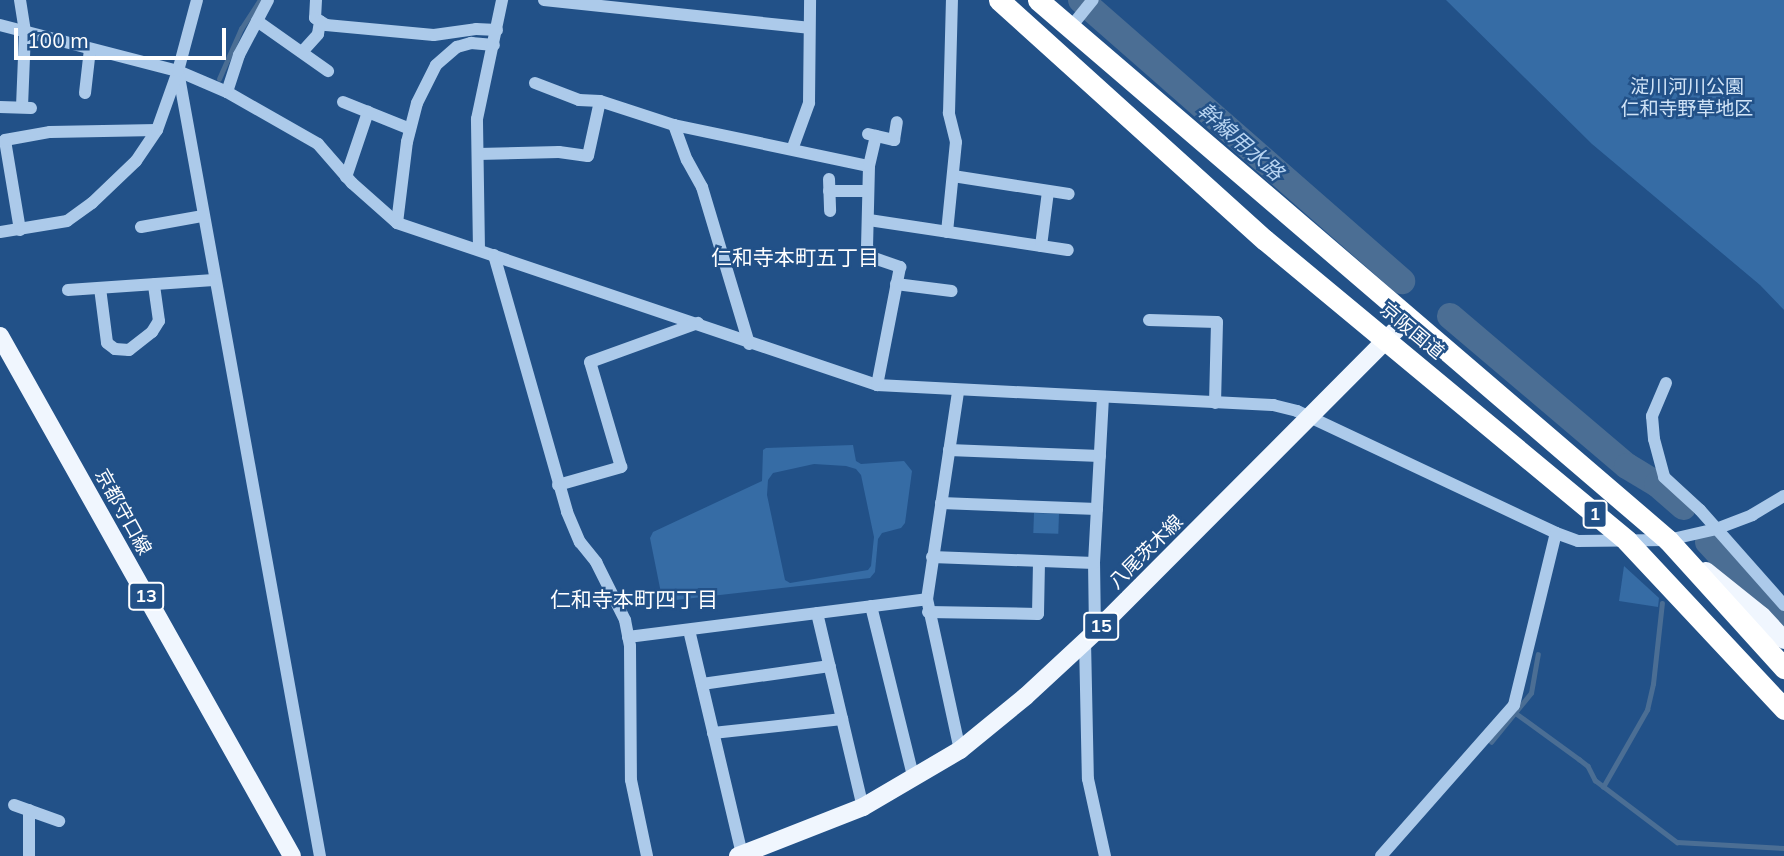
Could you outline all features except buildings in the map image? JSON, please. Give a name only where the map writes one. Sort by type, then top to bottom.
[{"type":"highway","name":"京阪国道","points":[[999,0],[1265,240],[1627,541],[1784,709]]},
{"type":"highway","name":"京阪国道","points":[[1038,0],[1076,20],[1408,318],[1668,540],[1784,668]]},
{"type":"main road","name":"八尾茨木線","points":[[740,855],[863,807],[914,780],[960,750],[1026,696],[1090,637],[1408,318]]},
{"type":"main road","name":"京都守口線","points":[[0,336],[292,856]]},
{"type":"main road","points":[[1668,540],[1762,616],[1784,640]]},
{"type":"street","points":[[0,107],[26,108],[25,32],[20,0]]},
{"type":"street","points":[[0,232],[67,221],[136,161],[157,130],[178,72],[197,0]]},
{"type":"street","points":[[228,92],[239,55],[268,0]]},
{"type":"street","points":[[316,0],[315,18],[326,25],[434,35],[463,30],[497,30]]},
{"type":"street","points":[[480,250],[477,119],[502,0]]},
{"type":"street","points":[[544,0],[809,28]]},
{"type":"street","points":[[793,148],[809,103],[810,0]]},
{"type":"street","points":[[947,232],[956,142],[948,113],[952,0]]},
{"type":"street","points":[[1076,20],[1093,0]]},
{"type":"street","points":[[257,21],[328,71]]},
{"type":"street","points":[[302,52],[318,34],[320,21]]},
{"type":"street","points":[[0,25],[178,72],[228,92],[318,144],[346,177],[397,223],[698,323],[749,344],[816,362],[877,385],[958,392],[1273,405],[1297,411],[1578,541],[1668,540],[1716,529],[1752,515],[1784,496]]},
{"type":"street","points":[[397,223],[416,103],[436,65],[457,47],[471,43],[494,45]]},
{"type":"street","points":[[85,93],[90,49]]},
{"type":"street","points":[[178,72],[320,856]]},
{"type":"street","points":[[536,83],[579,100],[600,101],[674,125],[869,166]]},
{"type":"street","points":[[478,153],[559,152],[588,156],[600,101]]},
{"type":"street","points":[[343,102],[410,129]]},
{"type":"street","points":[[346,177],[369,112]]},
{"type":"street","points":[[877,385],[900,267],[874,258],[867,247],[867,191],[872,135],[894,139],[897,122]]},
{"type":"street","points":[[674,125],[687,160],[702,187],[749,344]]},
{"type":"street","points":[[20,230],[5,140],[50,132],[157,130]]},
{"type":"street","points":[[953,176],[1069,194]]},
{"type":"street","points":[[830,211],[829,185],[867,191]]},
{"type":"street","points":[[1041,246],[1048,191]]},
{"type":"street","points":[[141,227],[203,215]]},
{"type":"street","points":[[869,220],[1068,250]]},
{"type":"street","points":[[495,255],[558,485],[580,542],[596,562],[618,604],[628,638],[631,780],[647,856]]},
{"type":"street","points":[[68,290],[214,280]]},
{"type":"street","points":[[100,288],[107,343],[115,349],[129,350],[152,332],[159,321],[154,284]]},
{"type":"street","points":[[896,284],[952,291]]},
{"type":"street","points":[[1149,320],[1217,322],[1215,403]]},
{"type":"street","points":[[558,485],[621,467],[590,362],[698,323]]},
{"type":"street","points":[[1666,383],[1652,416],[1654,439],[1664,477],[1716,529],[1784,605]]},
{"type":"street","points":[[958,392],[927,606],[960,750]]},
{"type":"street","points":[[1103,398],[1090,637],[1088,779],[1105,856]]},
{"type":"street","points":[[948,450],[1100,456]]},
{"type":"street","points":[[941,503],[1097,509]]},
{"type":"street","points":[[1381,856],[1514,705],[1556,533]]},
{"type":"street","points":[[932,557],[1094,563]]},
{"type":"street","points":[[628,638],[871,606],[927,606],[1038,614],[1039,561]]},
{"type":"street","points":[[871,606],[914,780]]},
{"type":"street","points":[[817,613],[863,807]]},
{"type":"street","points":[[689,630],[740,855]]},
{"type":"street","points":[[702,684],[830,666]]},
{"type":"street","points":[[713,733],[842,719]]},
{"type":"street","points":[[14,805],[59,821]]},
{"type":"street","points":[[29,810],[29,856]]},
{"type":"green space","name":"淀川河川公園 仁和寺野草地区","points":[[1446,0],[1784,0],[1784,310],[1760,285],[1592,144]]},
{"type":"green space","points":[[853,445],[856,461],[861,464],[904,461],[912,471],[905,523],[901,528],[882,533],[878,539],[875,572],[870,578],[667,601],[662,598],[650,538],[653,532],[762,481],[763,450]],"holes":[[[814,464],[856,469],[861,475],[874,537],[871,566],[868,570],[790,583],[785,580],[767,495],[768,480],[773,473]]]},
{"type":"green space","points":[[1034,513],[1059,514],[1058,534],[1033,533]]},
{"type":"green space","points":[[1624,566],[1659,598],[1658,607],[1619,601]]},
{"type":"waterway","points":[[219,79],[241,29],[260,0]]},
{"type":"waterway","name":"幹線用水路","points":[[1081,0],[1402,281]]},
{"type":"waterway","name":"幹線用水路","points":[[1450,316],[1627,466],[1657,484],[1683,507]]},
{"type":"waterway","name":"幹線用水路","points":[[1708,542],[1784,624]]},
{"type":"waterway","points":[[1603,787],[1647,710],[1653,684],[1662,603]]},
{"type":"waterway","points":[[1491,742],[1531,693],[1538,655]]},
{"type":"waterway","points":[[1517,714],[1588,766],[1595,780],[1677,842],[1784,848]]},
{"type":"district","name":"仁和寺本町五丁目","points":[[795,257]]},
{"type":"district","name":"仁和寺本町四丁目","points":[[634,599]]}]
